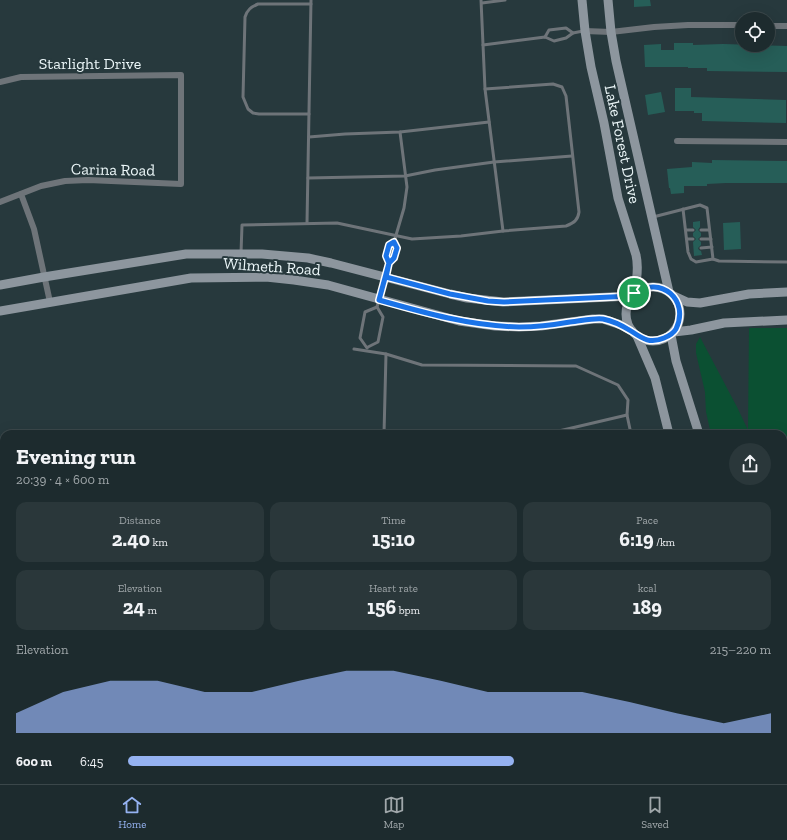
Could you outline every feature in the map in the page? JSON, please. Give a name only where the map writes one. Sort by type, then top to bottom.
[{"type":"street","name":"Lake Forest Drive","points":[[582,0],[591,67],[604,123],[618,198],[637,259],[637,282],[633,294]]},
{"type":"street","name":"Lake Forest Drive","points":[[608,0],[616,61],[671,294]]},
{"type":"street","points":[[585,31],[611,32],[688,25],[735,26]]},
{"type":"street","points":[[775,26],[787,26]]},
{"type":"street","name":"Starlight Drive","points":[[0,82],[21,77],[181,76],[181,184]]},
{"type":"street","points":[[677,141],[787,142]]},
{"type":"street","name":"Carina Road","points":[[0,202],[41,186],[65,181],[88,180],[181,184]]},
{"type":"street","points":[[22,194],[34,229],[50,302]]},
{"type":"street","name":"Wilmeth Road","points":[[0,285],[186,254],[241,253],[308,258],[461,296],[504,302],[633,294]]},
{"type":"street","name":"Wilmeth Road","points":[[0,311],[191,278],[246,277],[294,280],[328,285],[378,303],[459,321],[495,326],[541,326],[593,319],[614,323],[634,334]]},
{"type":"street","points":[[668,430],[655,378],[627,321],[626,315],[628,303],[633,294],[646,287],[652,286],[664,289],[687,302],[700,303],[749,294],[787,292]]},
{"type":"street","points":[[671,294],[679,307],[680,313],[678,325],[672,334],[676,361],[698,430]]},
{"type":"street","points":[[634,334],[654,341],[660,340],[672,334],[724,323],[787,320]]},
{"type":"lane","points":[[307,223],[311,0]]},
{"type":"lane","points":[[503,230],[485,89],[482,1],[505,0]]},
{"type":"lane","points":[[309,114],[259,114],[248,110],[244,97],[244,24],[246,12],[258,4],[311,4]]},
{"type":"lane","points":[[545,37],[549,30],[566,28],[573,33]]},
{"type":"lane","points":[[483,45],[545,37],[554,41],[566,38],[573,33],[585,31]]},
{"type":"lane","points":[[241,253],[242,225],[337,223],[412,239],[503,230],[566,226],[576,221],[579,212],[566,96],[562,87],[553,84],[485,89]]},
{"type":"lane","points":[[309,137],[400,132],[489,122]]},
{"type":"lane","points":[[389,263],[386,256],[389,245],[394,242],[396,236],[406,196],[406,176],[400,132]]},
{"type":"lane","points":[[308,178],[406,176],[435,170],[494,162],[572,156]]},
{"type":"lane","points":[[652,217],[700,205],[706,208],[713,259]]},
{"type":"lane","points":[[683,209],[690,258],[696,262],[713,259],[719,261],[787,262]]},
{"type":"lane","points":[[686,230],[693,230]]},
{"type":"lane","points":[[700,230],[709,230]]},
{"type":"lane","points":[[687,239],[693,239]]},
{"type":"lane","points":[[701,239],[711,239]]},
{"type":"lane","points":[[368,347],[378,342],[383,317],[378,303],[389,263],[394,258],[397,248],[394,242]]},
{"type":"lane","points":[[688,248],[694,248]]},
{"type":"lane","points":[[701,248],[712,248]]},
{"type":"lane","points":[[368,347],[360,338],[365,312],[378,303]]},
{"type":"lane","points":[[367,352],[368,347]]},
{"type":"lane","points":[[354,349],[386,354],[422,365],[576,366],[618,385],[628,400],[627,415],[630,430]]},
{"type":"lane","points":[[384,430],[386,354]]},
{"type":"lane","points":[[563,430],[627,415]]},
{"type":"green space","points":[[749,328],[787,328],[787,430],[748,430]]},
{"type":"green space","points":[[700,337],[748,430],[710,430],[706,412],[705,392],[696,353],[696,344]]},
{"type":"building","points":[[634,0],[650,0],[651,6],[634,7]]},
{"type":"building","points":[[674,43],[693,43],[693,45],[735,44],[735,52],[775,52],[775,46],[787,46],[787,72],[707,71],[707,68],[645,67],[644,45],[661,44],[661,50],[674,50]]},
{"type":"building","points":[[675,88],[691,88],[691,97],[786,100],[786,123],[702,121],[702,113],[694,113],[694,111],[675,111]]},
{"type":"building","points":[[661,92],[665,112],[648,115],[645,95]]},
{"type":"building","points":[[712,160],[787,161],[787,183],[726,183],[707,184],[707,186],[684,186],[684,193],[671,194],[667,169],[692,167],[692,162],[712,163]]},
{"type":"building","points":[[700,221],[700,227],[698,230],[701,233],[701,236],[698,239],[701,242],[701,245],[698,248],[702,255],[694,256],[693,242],[696,239],[693,236],[693,233],[696,230],[693,227],[693,222]]},
{"type":"building","points":[[740,222],[741,249],[724,250],[723,223]]},
{"type":"route","points":[[634,293],[632,296],[504,302],[467,298],[386,277],[389,263],[394,258],[397,248],[394,242],[389,245],[386,256],[389,263],[379,300],[459,321],[495,326],[541,326],[593,319],[621,325],[632,331],[637,336],[654,341],[660,340],[674,332],[680,319],[679,307],[674,296],[664,289],[652,286],[638,290],[634,293]]}]
